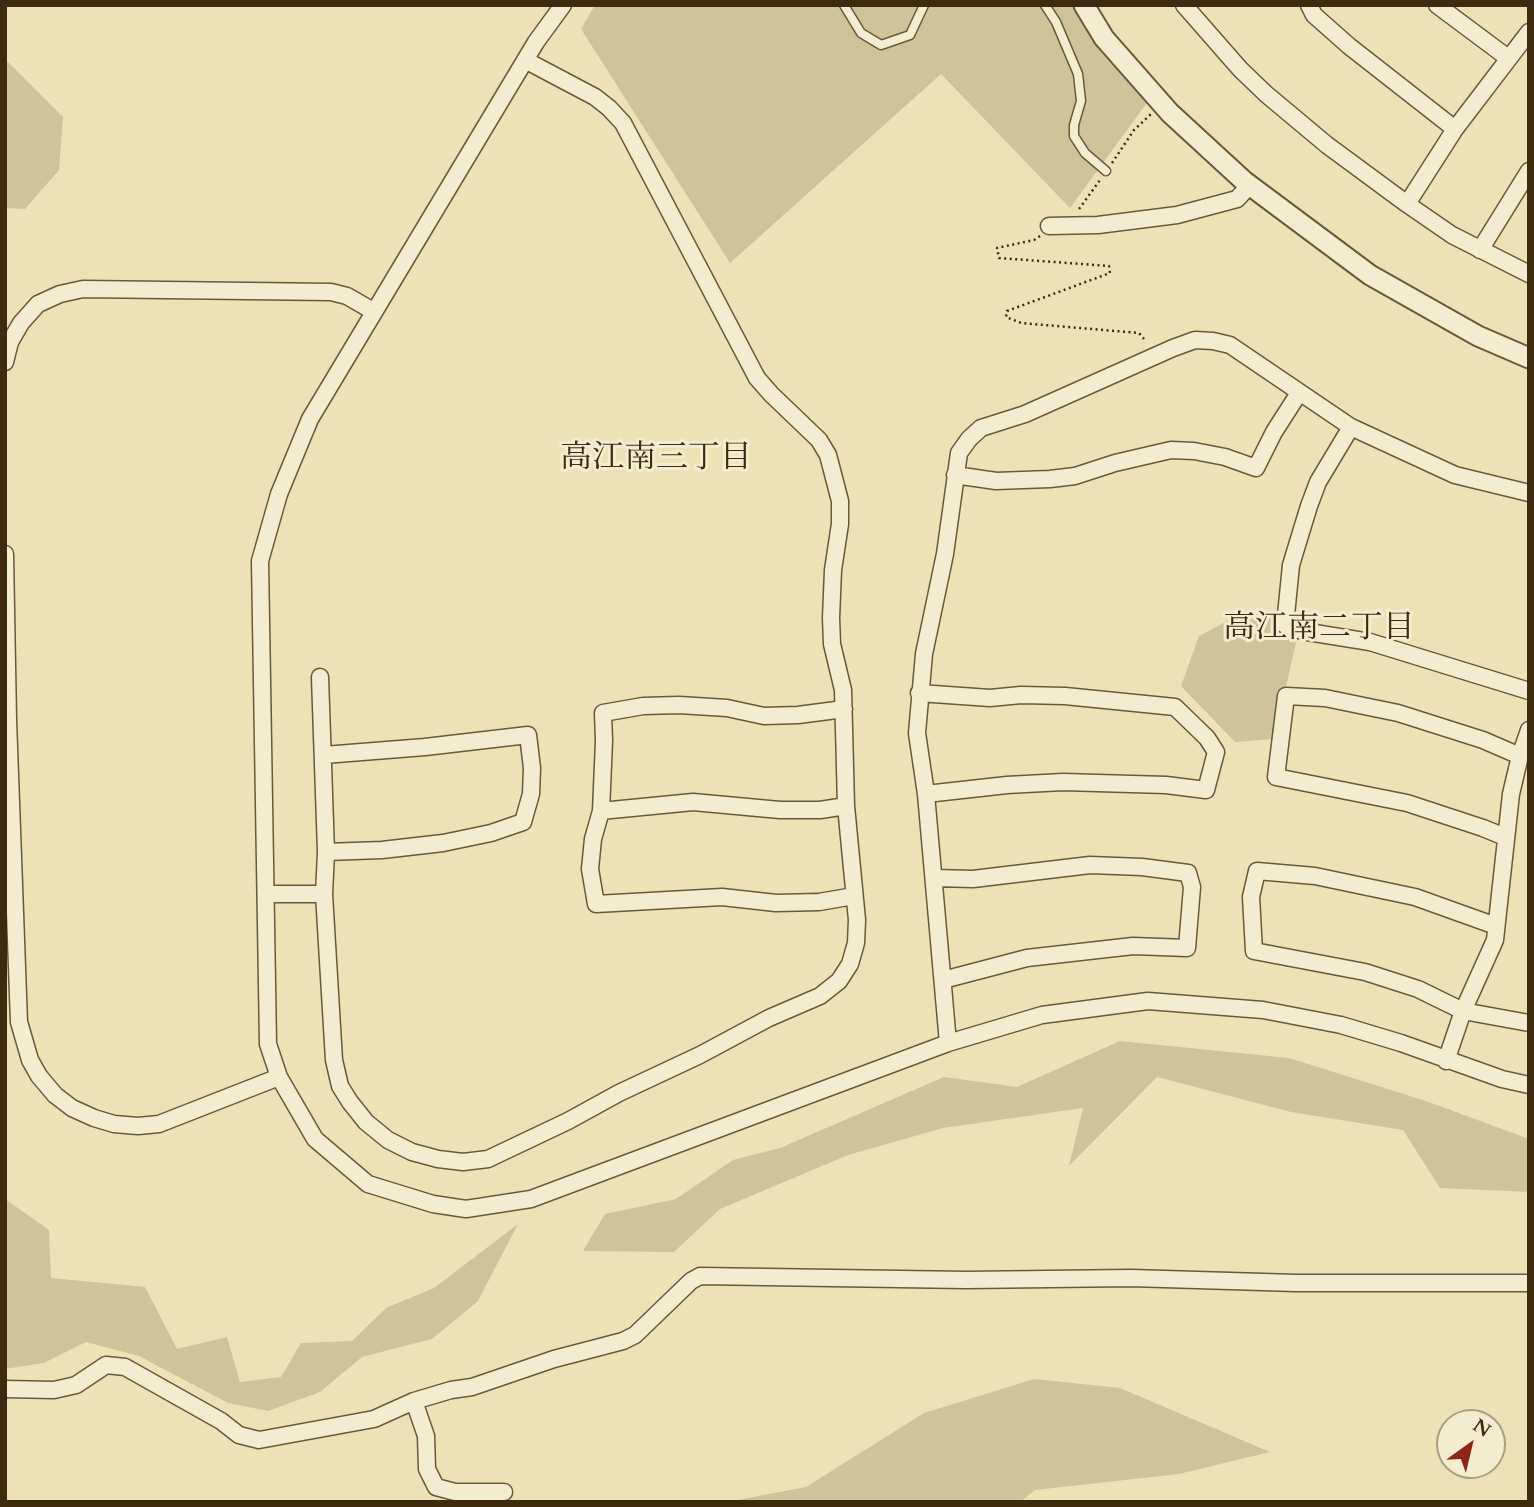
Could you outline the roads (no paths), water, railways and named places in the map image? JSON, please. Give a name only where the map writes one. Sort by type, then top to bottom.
[{"type":"street","points":[[563,5],[525,61],[373,310],[310,419],[279,494],[260,561],[268,1044],[279,1077],[315,1139],[368,1184],[433,1204],[466,1209],[531,1199],[948,1043],[1042,1015],[1148,1001],[1263,1010],[1328,1023],[1401,1043],[1447,1061],[1529,1085]]},
{"type":"street","points":[[1084,5],[1104,38],[1170,113],[1250,185],[1370,275],[1478,336],[1529,358]]},
{"type":"street","points":[[1184,5],[1240,69],[1327,145],[1452,235],[1529,274]]},
{"type":"street","points":[[1309,5],[1314,15],[1349,46],[1455,129]]},
{"type":"street","points":[[1437,5],[1508,58]]},
{"type":"street","points":[[1407,204],[1455,129],[1529,32]]},
{"type":"street","points":[[320,677],[326,852],[324,894],[329,948],[330,1021],[340,1086],[366,1122],[388,1140],[412,1152],[463,1162],[488,1159],[700,1055],[769,1018],[820,996],[839,981],[850,964],[856,943],[846,806],[844,690],[832,644],[831,618],[840,501],[828,455],[819,440],[757,378],[623,123],[595,97],[525,61]]},
{"type":"street","points":[[1480,250],[1529,171]]},
{"type":"street","points":[[1049,226],[1098,225],[1177,215],[1237,199],[1250,185]]},
{"type":"street","points":[[5,362],[15,332],[38,304],[60,294],[83,289],[312,290],[347,296],[373,310]]},
{"type":"street","points":[[948,1043],[926,794],[917,733],[924,654],[945,555],[955,475],[959,453],[969,439],[981,428],[1025,414],[1195,340],[1230,345],[1352,427],[1455,475],[1529,493]]},
{"type":"street","points":[[955,475],[996,481],[1050,479],[1075,476],[1171,450],[1225,457],[1256,468],[1274,432],[1299,393]]},
{"type":"street","points":[[1352,427],[1324,472],[1309,506],[1291,565],[1285,625],[1302,631],[1370,642],[1529,691]]},
{"type":"street","points":[[5,554],[19,1022],[26,1049],[39,1076],[55,1095],[72,1108],[104,1121],[138,1126],[159,1124],[279,1077]]},
{"type":"street","points":[[919,692],[990,698],[1021,695],[1065,696],[1175,706],[1207,738],[1216,752],[1206,790],[1155,784],[1063,782],[926,794]]},
{"type":"street","points":[[1505,837],[1407,803],[1276,777],[1286,696],[1325,698],[1398,713],[1483,740],[1520,755]]},
{"type":"street","points":[[844,709],[764,716],[727,708],[679,705],[643,706],[603,713],[601,811],[593,839],[590,869],[596,904],[722,897],[776,903],[819,902],[854,896]]},
{"type":"street","points":[[1447,1061],[1463,1011],[1495,940],[1505,837],[1520,755],[1529,730]]},
{"type":"street","points":[[324,755],[528,735],[532,768],[531,793],[523,822],[491,833],[443,843],[382,850],[326,852]]},
{"type":"street","points":[[601,811],[693,803],[780,810],[820,810],[846,806]]},
{"type":"street","points":[[934,878],[973,879],[1090,865],[1142,867],[1188,873],[1192,887],[1187,948],[1133,946],[1027,958],[943,980]]},
{"type":"street","points":[[1496,926],[1415,897],[1315,876],[1257,871],[1251,897],[1254,951],[1365,972],[1418,989],[1463,1011],[1529,1023]]},
{"type":"street","points":[[266,894],[324,894]]},
{"type":"street","points":[[5,1389],[54,1390],[76,1384],[106,1364],[125,1367],[221,1421],[239,1435],[259,1440],[373,1419],[414,1401],[472,1387],[554,1359],[623,1341],[635,1335],[691,1281],[700,1276],[1529,1283]]},
{"type":"street","points":[[414,1401],[426,1436],[427,1468],[436,1487],[478,1494],[504,1492]]},
{"type":"lane","points":[[844,5],[861,33],[881,46],[910,35],[924,5]]},
{"type":"lane","points":[[1045,5],[1056,22],[1078,74],[1081,100],[1074,136],[1085,153],[1106,171]]},
{"type":"district","name":"高江南三丁目","points":[[656,460]]},
{"type":"district","name":"高江南二丁目","points":[[1319,630]]}]
